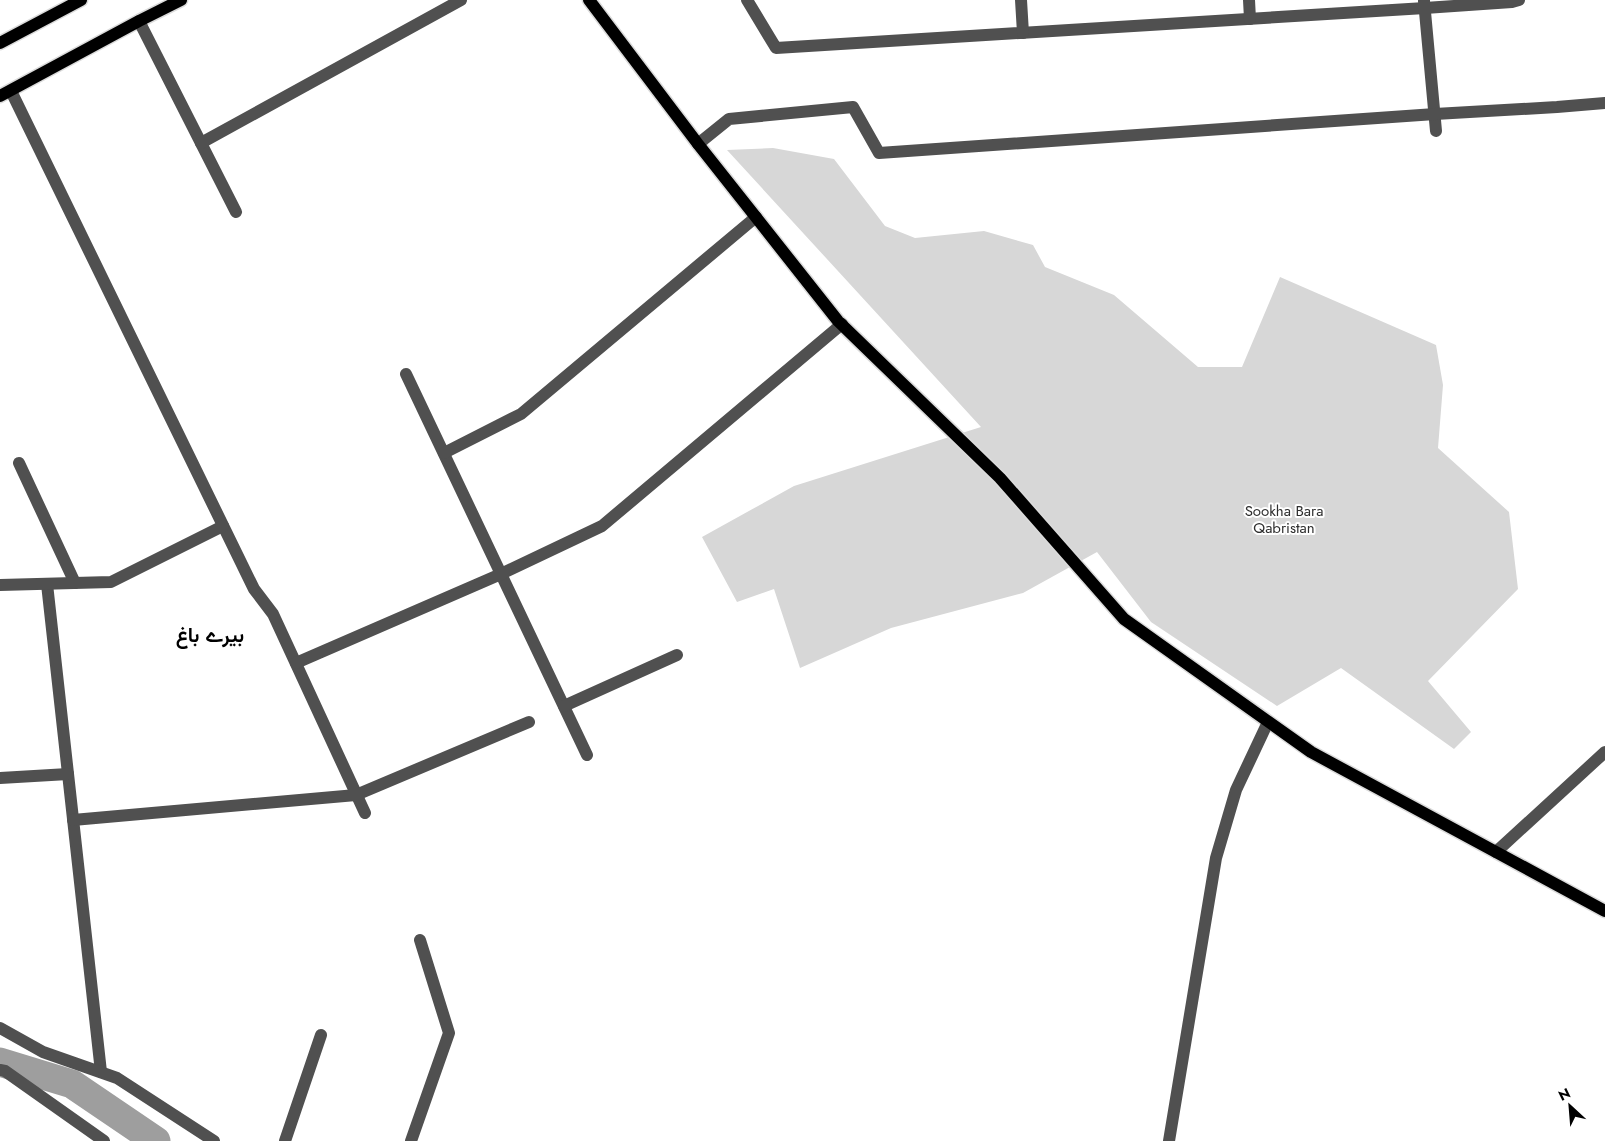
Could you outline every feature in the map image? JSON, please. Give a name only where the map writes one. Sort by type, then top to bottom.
[{"type":"main road","points":[[0,43],[81,0]]},
{"type":"main road","points":[[5,94],[181,0]]},
{"type":"main road","points":[[589,0],[698,144],[842,324],[1000,478],[1124,619],[1311,752],[1605,911]]},
{"type":"street","points":[[201,143],[461,0]]},
{"type":"street","points":[[747,0],[776,48],[1250,18],[1424,4],[1512,2],[1519,0]]},
{"type":"street","points":[[1021,0],[1023,33]]},
{"type":"street","points":[[1249,0],[1250,18]]},
{"type":"street","points":[[1424,4],[1436,131]]},
{"type":"street","points":[[139,21],[236,212]]},
{"type":"street","points":[[5,94],[254,589],[273,614],[365,814]]},
{"type":"street","points":[[698,144],[729,119],[853,108],[879,153],[1605,103]]},
{"type":"street","points":[[444,454],[521,414],[756,217]]},
{"type":"street","points":[[296,664],[501,574],[602,526],[842,324]]},
{"type":"street","points":[[406,374],[587,755]]},
{"type":"street","points":[[19,463],[75,583]]},
{"type":"street","points":[[0,585],[111,582],[223,526]]},
{"type":"street","points":[[47,584],[100,1072]]},
{"type":"street","points":[[564,706],[677,655]]},
{"type":"street","points":[[73,820],[356,794],[529,722]]},
{"type":"street","points":[[1169,1141],[1216,858],[1236,790],[1268,722]]},
{"type":"street","points":[[1496,852],[1605,752]]},
{"type":"street","points":[[0,778],[68,774]]},
{"type":"street","points":[[412,1141],[449,1033],[420,940]]},
{"type":"street","points":[[0,1028],[43,1052],[117,1078],[214,1141]]},
{"type":"street","points":[[285,1141],[321,1035]]},
{"type":"street","points":[[0,1070],[104,1141]]},
{"type":"green space","name":"Sookha Bara Qabristan","points":[[773,148],[834,159],[885,226],[915,238],[984,231],[1033,245],[1045,267],[1114,295],[1198,367],[1242,367],[1280,277],[1436,345],[1443,385],[1438,448],[1509,512],[1518,589],[1428,681],[1471,732],[1454,749],[1341,668],[1277,706],[1151,622],[1097,552],[1023,593],[891,628],[800,668],[774,589],[737,602],[702,537],[794,486],[981,427],[727,150]]},
{"type":"waterway","points":[[0,1062],[72,1084],[156,1141]]},
{"type":"district","name":"بیرے باغ","points":[[210,635]]}]
